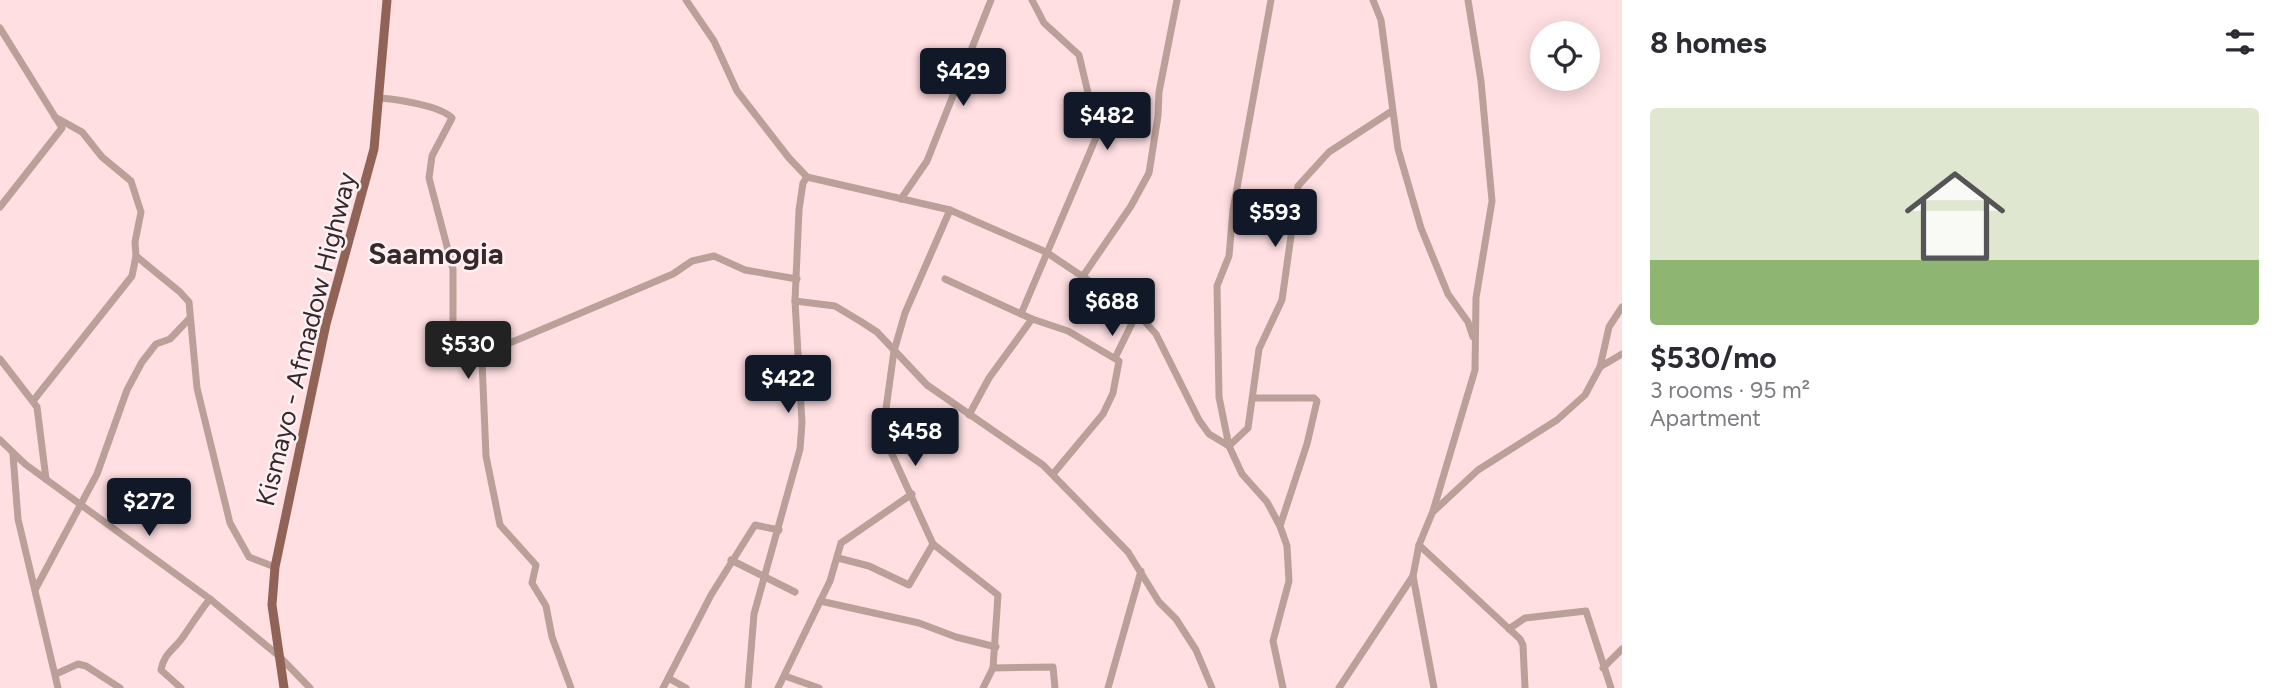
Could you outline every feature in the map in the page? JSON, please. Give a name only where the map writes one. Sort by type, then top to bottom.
[{"type":"main road","name":"Kismayo - Afmadow Highway","points":[[284,688],[272,604],[275,567],[326,324],[374,149],[387,0]]},
{"type":"street","points":[[686,0],[714,41],[737,91],[789,159],[807,177],[950,210],[1046,251],[1137,313],[1156,334],[1199,421],[1209,434],[1229,446]]},
{"type":"street","points":[[901,199],[927,160],[991,0]]},
{"type":"street","points":[[1021,314],[1101,126],[1090,101],[1079,55],[1044,23],[1032,0]]},
{"type":"street","points":[[1083,276],[1131,206],[1149,173],[1159,92],[1177,0]]},
{"type":"street","points":[[1271,0],[1233,210],[1229,256],[1217,286],[1219,397],[1229,446],[1242,474],[1267,502],[1287,546],[1289,581],[1273,641],[1283,688]]},
{"type":"street","points":[[1373,0],[1381,20],[1398,149],[1421,228],[1448,294],[1468,322],[1475,344]]},
{"type":"street","points":[[1434,688],[1413,576],[1419,545],[1433,511],[1475,370],[1476,299],[1492,201],[1481,81],[1468,0]]},
{"type":"street","points":[[0,27],[62,128],[0,207]]},
{"type":"street","points":[[380,98],[422,105],[452,118],[432,156],[429,178],[452,261],[453,327],[472,335],[482,361],[487,469],[500,525],[536,565],[532,583],[546,606],[552,637],[571,688]]},
{"type":"street","points":[[1229,446],[1248,428],[1259,349],[1282,300],[1298,186],[1329,152],[1359,129],[1392,111]]},
{"type":"street","points":[[33,401],[132,276],[141,212],[131,181],[102,157],[82,132],[55,117]]},
{"type":"street","points":[[748,688],[754,614],[800,449],[802,423],[795,301],[799,210],[803,183],[807,177]]},
{"type":"street","points":[[950,210],[905,313],[894,351],[885,416],[892,454],[933,544],[998,595],[993,668],[983,688]]},
{"type":"street","points":[[135,256],[189,302],[189,319],[195,341],[197,388],[230,523],[248,557],[275,567]]},
{"type":"street","points":[[478,349],[505,345],[713,256],[745,270],[797,279]]},
{"type":"street","points":[[945,279],[1021,314],[1068,331],[1116,356],[1119,361],[1113,393],[1103,414],[1053,474]]},
{"type":"street","points":[[795,301],[835,306],[877,332],[927,385],[1053,474],[1103,524],[1141,570],[1159,603],[1176,619],[1196,650],[1212,688]]},
{"type":"street","points":[[1433,511],[1478,470],[1557,420],[1585,395],[1600,367],[1609,327],[1622,307]]},
{"type":"street","points":[[1116,356],[1137,313]]},
{"type":"street","points":[[969,415],[989,378],[1032,318]]},
{"type":"street","points":[[36,588],[97,474],[127,390],[142,362],[156,344],[170,339],[189,319]]},
{"type":"street","points":[[1600,367],[1622,354]]},
{"type":"street","points":[[0,359],[37,407],[46,479]]},
{"type":"street","points":[[1254,398],[1314,398],[1317,401],[1307,444],[1280,526]]},
{"type":"street","points":[[0,440],[13,455],[210,599],[278,656],[310,688]]},
{"type":"street","points":[[13,455],[18,519],[58,688]]},
{"type":"street","points":[[778,688],[820,601],[838,558],[841,543],[912,494]]},
{"type":"street","points":[[663,688],[670,679],[683,644],[731,560],[755,526],[779,530]]},
{"type":"street","points":[[838,558],[869,566],[909,585],[933,544]]},
{"type":"street","points":[[1419,545],[1523,645],[1525,688]]},
{"type":"street","points":[[731,560],[795,592]]},
{"type":"street","points":[[1108,688],[1141,570]]},
{"type":"street","points":[[1339,688],[1413,576]]},
{"type":"street","points":[[181,688],[161,670],[162,664],[165,655],[210,599]]},
{"type":"street","points":[[820,601],[919,623],[956,637],[996,647]]},
{"type":"street","points":[[1509,629],[1525,618],[1586,611],[1611,688]]},
{"type":"street","points":[[1603,668],[1622,649]]},
{"type":"street","points":[[56,674],[78,664],[120,688]]},
{"type":"street","points":[[993,668],[1053,667],[1055,688]]},
{"type":"street","points":[[785,676],[819,688]]},
{"type":"street","points":[[670,679],[686,688]]},
{"type":"district","name":"Saamogia","points":[[436,253]]}]
